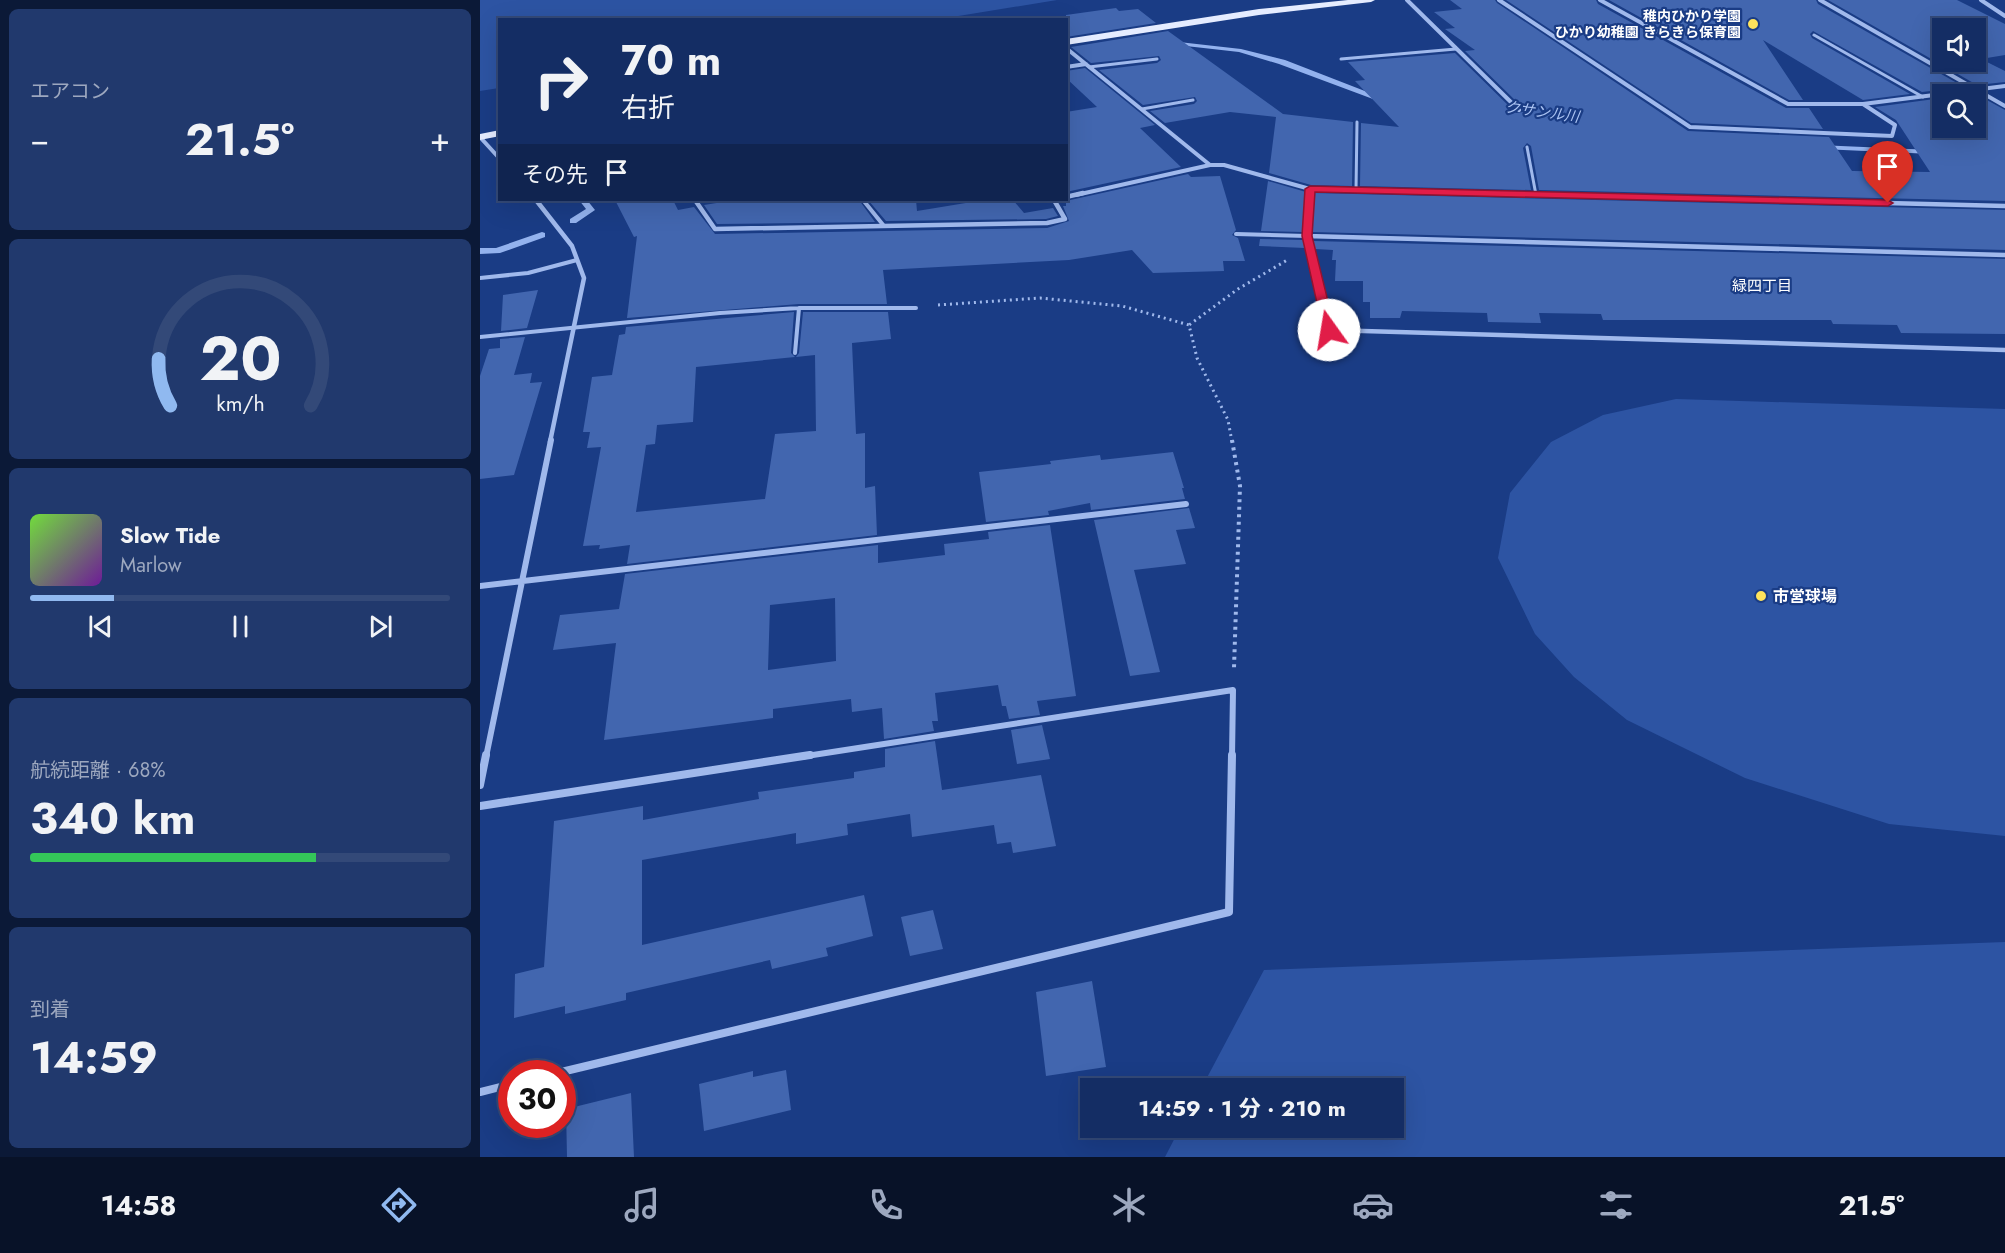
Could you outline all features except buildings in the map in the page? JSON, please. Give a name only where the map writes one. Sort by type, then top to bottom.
[{"type":"main road","points":[[1068,42],[1258,12],[1371,0]]},
{"type":"main road","points":[[480,137],[498,134]]},
{"type":"street","points":[[1407,0],[1519,110]]},
{"type":"street","points":[[1499,0],[1690,127],[1892,136],[1894,125],[1863,104]]},
{"type":"street","points":[[1600,0],[1788,104],[1829,106],[1863,104],[1932,95]]},
{"type":"street","points":[[1820,0],[1966,84]]},
{"type":"street","points":[[1981,0],[2005,16]]},
{"type":"street","points":[[1068,50],[1210,165]]},
{"type":"street","points":[[1068,67],[1088,66]]},
{"type":"street","points":[[1986,89],[2005,86]]},
{"type":"street","points":[[1986,96],[2005,106]]},
{"type":"street","points":[[480,137],[498,157]]},
{"type":"street","points":[[1068,197],[1210,165],[1224,165],[1310,189],[2005,206]]},
{"type":"street","points":[[1310,189],[1307,236],[1329,330],[2005,350]]},
{"type":"street","points":[[480,785],[584,278],[572,246],[537,201]]},
{"type":"street","points":[[696,201],[715,229],[1047,222],[1065,219],[1054,201]]},
{"type":"street","points":[[1307,236],[2005,255]]},
{"type":"street","points":[[480,586],[1186,504]]},
{"type":"street","points":[[480,806],[1233,690],[1229,912],[576,1069]]},
{"type":"street","points":[[480,1092],[498,1088]]},
{"type":"lane","points":[[1815,35],[1923,96]]},
{"type":"lane","points":[[1341,59],[1456,49]]},
{"type":"lane","points":[[1088,66],[1158,59]]},
{"type":"lane","points":[[1142,109],[1193,100]]},
{"type":"lane","points":[[1356,190],[1357,122]]},
{"type":"lane","points":[[1527,147],[1536,195]]},
{"type":"lane","points":[[864,201],[884,226]]},
{"type":"lane","points":[[1236,234],[1307,236]]},
{"type":"lane","points":[[480,278],[528,273],[577,260]]},
{"type":"lane","points":[[795,354],[799,308]]},
{"type":"lane","points":[[480,337],[720,312],[799,308],[916,308]]},
{"type":"path","points":[[1188,325],[1238,289],[1310,246]]},
{"type":"path","points":[[916,308],[1040,298],[1122,306],[1188,325]]},
{"type":"path","points":[[1188,325],[1197,358],[1227,420],[1240,486],[1233,690]]},
{"type":"shaded area","points":[[480,0],[1057,0],[946,18],[498,18],[498,88],[480,91]]},
{"type":"shaded area","name":"市営球場","points":[[1676,399],[2005,409],[2005,836],[1889,824],[1745,778],[1627,720],[1574,677],[1535,634],[1498,558],[1510,493],[1551,442],[1603,415]]},
{"type":"shaded area","points":[[2005,942],[2005,1157],[1165,1157],[1175,1138],[1404,1138],[1404,1078],[1207,1078],[1264,970]]},
{"type":"waterway","name":"クサンル川","points":[[1170,43],[1239,50],[1282,62],[1384,100]]},
{"type":"waterway","name":"クサンル川","points":[[1821,147],[1932,152]]},
{"type":"waterway","name":"クサンル川","points":[[573,221],[591,210],[584,201]]},
{"type":"waterway","name":"クサンル川","points":[[480,251],[497,251],[542,235]]},
{"type":"place","name":"稚内ひかり学園 ひかり幼稚園 きらきら保育園","points":[[1753,24]]},
{"type":"place","name":"市営球場","points":[[1761,596]]},
{"type":"district","name":"緑四丁目","points":[[1762,286]]},
{"type":"route","points":[[1329,330],[1307,236],[1310,189],[1888,203]]}]
